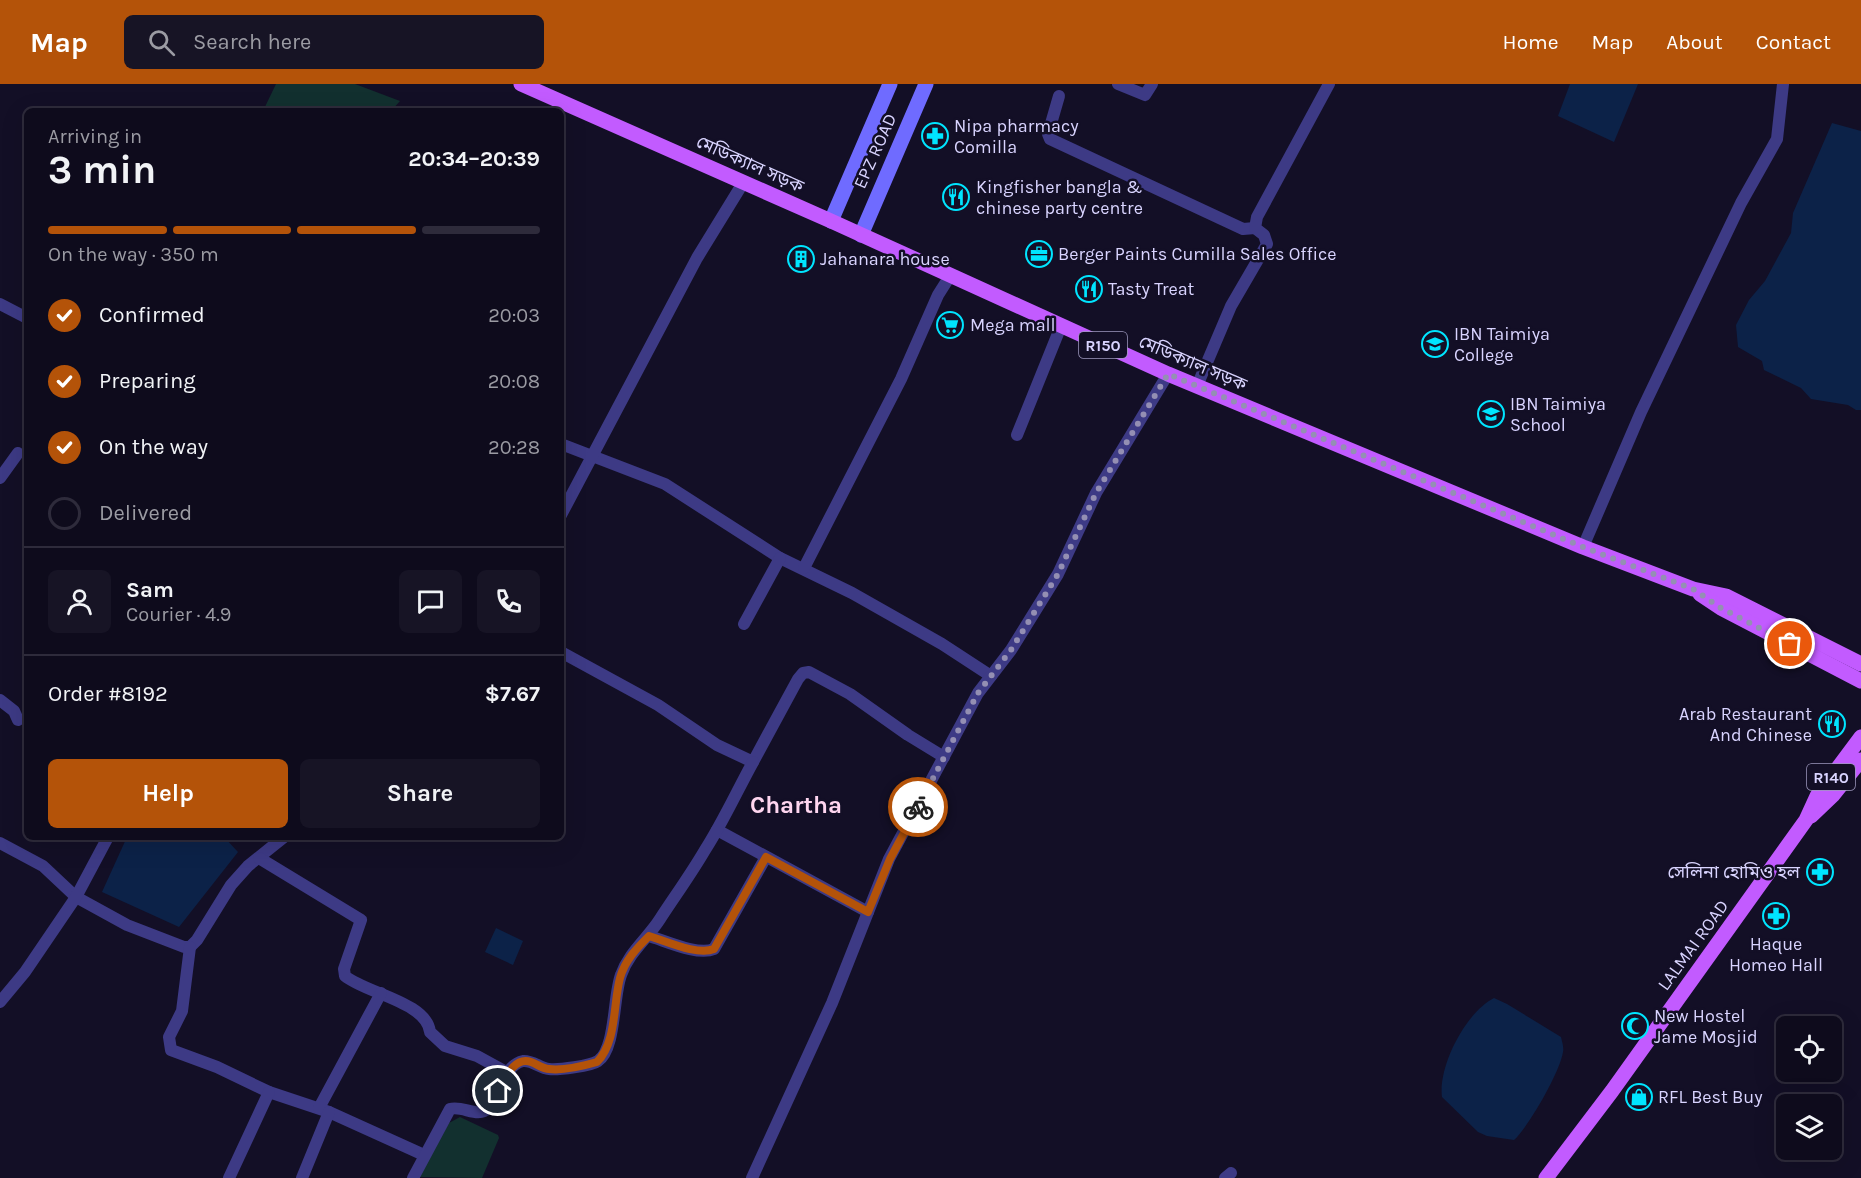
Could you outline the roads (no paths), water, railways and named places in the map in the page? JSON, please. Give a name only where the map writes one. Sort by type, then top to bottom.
[{"type":"main road","name":"মেডিক্যাল সড়ক","points":[[520,84],[831,221],[1168,374],[1583,547],[1693,589],[1726,596],[1811,647],[1861,681]]},
{"type":"main road","name":"EPZ ROAD","points":[[831,221],[890,84]]},
{"type":"main road","name":"EPZ ROAD","points":[[861,235],[926,84]]},
{"type":"main road","name":"মেডিক্যাল সড়ক","points":[[1811,647],[1861,664]]},
{"type":"main road","name":"LALMAI ROAD","points":[[1546,1178],[1612,1091],[1806,820],[1817,796],[1861,737]]},
{"type":"main road","name":"LALMAI ROAD","points":[[1806,820],[1833,795],[1861,760]]},
{"type":"street","points":[[1118,84],[1144,95],[1152,84]]},
{"type":"street","points":[[1255,228],[1257,217],[1329,84]]},
{"type":"street","points":[[1583,547],[1646,401],[1741,203],[1778,139],[1782,84]]},
{"type":"street","points":[[1059,96],[1048,134],[1050,139],[1243,229],[1255,228],[1264,235],[1267,244],[1231,306],[1197,386]]},
{"type":"street","points":[[564,509],[697,258],[742,183]]},
{"type":"street","points":[[804,568],[901,379],[938,295],[950,276]]},
{"type":"street","points":[[0,304],[24,316]]},
{"type":"street","points":[[1017,435],[1061,326]]},
{"type":"street","points":[[752,1178],[832,1003],[890,859],[978,693],[1011,650],[1058,574],[1096,493],[1168,374]]},
{"type":"street","points":[[564,445],[665,484],[780,558],[804,568],[942,644],[992,676]]},
{"type":"street","points":[[0,478],[18,453]]},
{"type":"street","points":[[744,624],[780,558]]},
{"type":"street","points":[[564,654],[658,705],[717,745],[753,762]]},
{"type":"street","points":[[412,1178],[450,1109],[456,1107],[479,1113],[488,1108],[508,1073],[517,1063],[525,1061],[549,1069],[597,1062],[607,1049],[621,976],[634,950],[649,936],[706,850],[803,673],[809,672],[850,694],[944,757]]},
{"type":"street","points":[[0,700],[14,711],[18,720]]},
{"type":"street","points":[[717,830],[868,912]]},
{"type":"street","points":[[0,1002],[25,972],[76,897],[106,840]]},
{"type":"street","points":[[280,840],[248,866],[227,891],[203,931],[190,946],[182,1011],[169,1037],[171,1050],[217,1067],[269,1092],[324,1110],[424,1155]]},
{"type":"street","points":[[0,843],[43,866],[76,897],[127,925],[184,947],[190,946]]},
{"type":"street","points":[[649,936],[706,952],[714,949],[766,857]]},
{"type":"street","points":[[259,858],[361,920],[344,973],[348,980],[381,993],[423,1017],[429,1025],[430,1032],[446,1046],[477,1056],[508,1073]]},
{"type":"street","points":[[302,1178],[324,1110],[381,993]]},
{"type":"street","points":[[229,1178],[269,1092]]},
{"type":"water","points":[[1570,84],[1638,84],[1614,142],[1558,116]]},
{"type":"water","points":[[1832,123],[1861,131],[1861,410],[1848,405],[1811,399],[1801,388],[1764,370],[1762,361],[1738,347],[1736,325],[1749,300],[1765,281],[1791,233],[1793,213]]},
{"type":"water","points":[[126,840],[227,840],[238,852],[179,927],[102,892]]},
{"type":"water","points":[[496,928],[523,941],[513,965],[485,952]]},
{"type":"water","points":[[1494,998],[1561,1037],[1563,1046],[1561,1061],[1550,1085],[1528,1123],[1514,1140],[1487,1136],[1478,1132],[1442,1097],[1444,1070],[1456,1041],[1474,1015]]},
{"type":"place","name":"Nipa pharmacy Comilla","points":[[935,136]]},
{"type":"place","name":"Kingfisher bangla & chinese party centre","points":[[956,197]]},
{"type":"place","name":"Berger Paints Cumilla Sales Office","points":[[1039,254]]},
{"type":"place","name":"Jahanara house","points":[[801,259]]},
{"type":"place","name":"Tasty Treat","points":[[1089,289]]},
{"type":"place","name":"Mega mall","points":[[950,325]]},
{"type":"place","name":"IBN Taimiya College","points":[[1435,344]]},
{"type":"place","name":"IBN Taimiya School","points":[[1491,414]]},
{"type":"place","name":"Arab Restaurant And Chinese","points":[[1832,724]]},
{"type":"place","name":"সেলিনা হোমিও হল","points":[[1820,872]]},
{"type":"place","name":"Haque Homeo Hall","points":[[1776,916]]},
{"type":"place","name":"New Hostel Jame Mosjid","points":[[1635,1026]]},
{"type":"place","name":"RFL Best Buy","points":[[1639,1097]]},
{"type":"district","name":"Chartha","points":[[796,805]]}]
